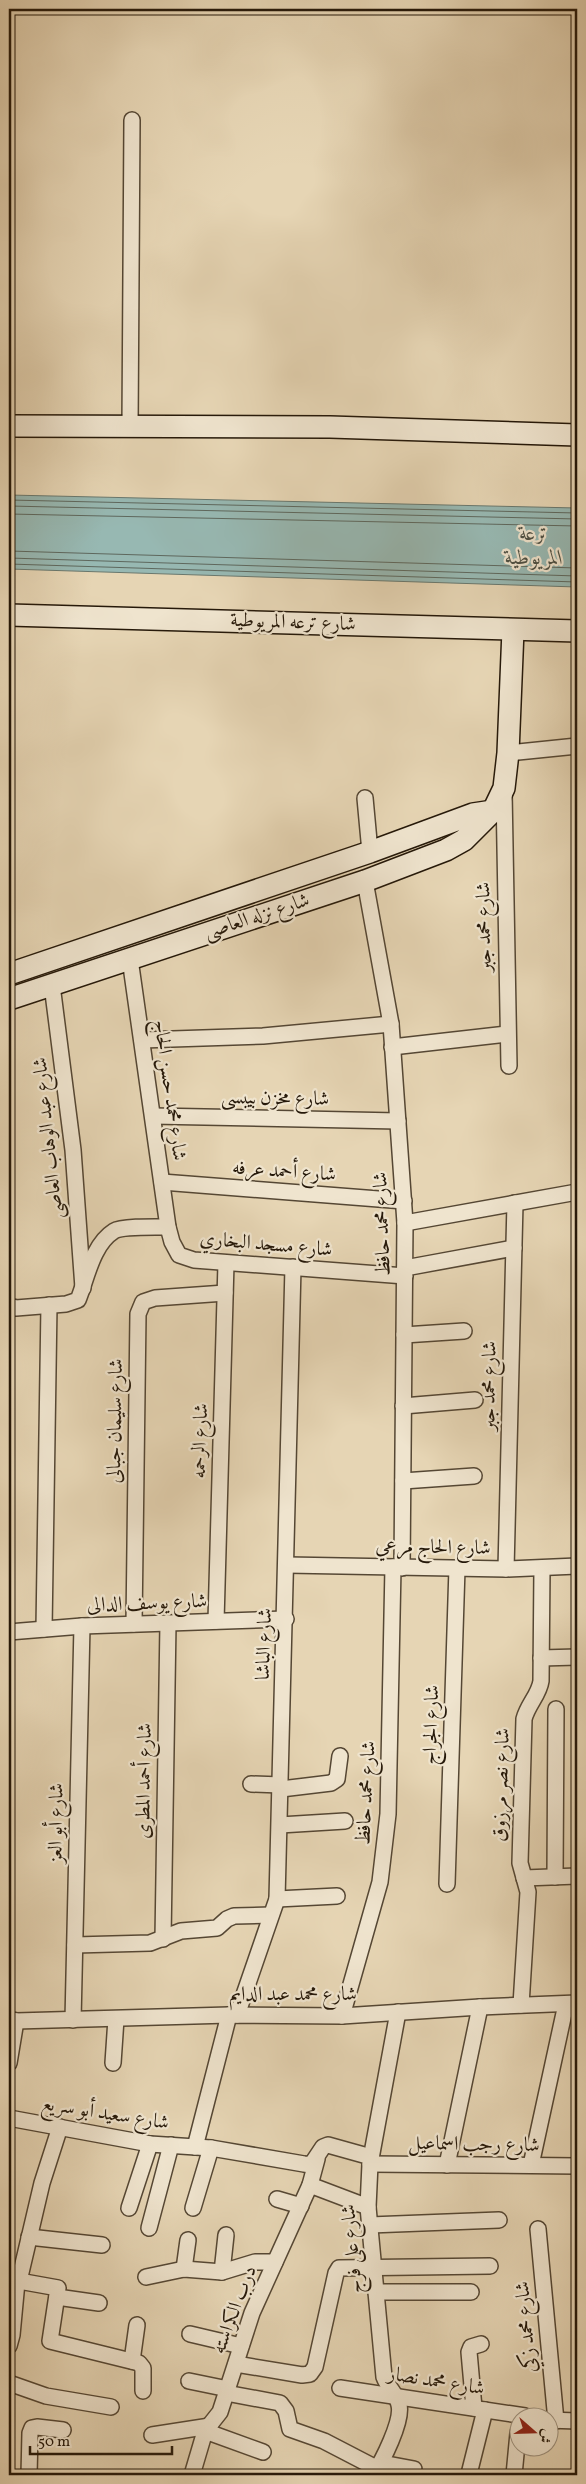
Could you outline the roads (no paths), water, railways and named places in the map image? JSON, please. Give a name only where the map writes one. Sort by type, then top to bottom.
[{"type":"street","points":[[130,426],[132,120]]},
{"type":"street","points":[[9,426],[330,427],[577,435]]},
{"type":"street","name":"شارع ترعه المريوطية","points":[[9,615],[512,630],[577,630]]},
{"type":"street","name":"شارع نزله العاصى","points":[[9,1000],[365,881],[446,850],[469,836],[493,812],[504,788],[508,753],[512,630]]},
{"type":"street","points":[[508,753],[577,746]]},
{"type":"street","name":"شارع محمد جبر","points":[[504,788],[509,1066]]},
{"type":"street","points":[[365,798],[370,852]]},
{"type":"street","name":"شارع نزله العاصى","points":[[9,974],[370,852],[464,817],[493,812]]},
{"type":"street","name":"شارع محمد حافظ","points":[[342,2016],[380,1882],[388,1814],[403,1481],[404,1201],[391,1024],[365,881]]},
{"type":"street","points":[[264,888],[270,913]]},
{"type":"street","name":"شارع محمد حسن الحاج","points":[[130,959],[168,1226]]},
{"type":"street","name":"شارع عبد الوهاب العاصى","points":[[52,985],[73,1150],[82,1288]]},
{"type":"street","points":[[142,1040],[263,1036],[391,1024]]},
{"type":"street","points":[[392,1048],[507,1034]]},
{"type":"street","name":"شارع مخزن بيبسى","points":[[153,1116],[398,1121]]},
{"type":"street","name":"شارع أحمد عرفه","points":[[162,1182],[404,1201]]},
{"type":"street","points":[[405,1223],[577,1192]]},
{"type":"street","name":"شارع محمد جبر","points":[[506,1569],[515,1203]]},
{"type":"street","points":[[9,1306],[16,1308],[66,1304],[78,1300],[94,1256],[103,1242],[115,1230],[168,1226]]},
{"type":"street","name":"شارع مسجد البخاري","points":[[168,1226],[172,1242],[179,1255],[194,1260],[293,1267],[405,1272],[514,1248]]},
{"type":"street","name":"شارع الرحمه","points":[[216,1621],[226,1262]]},
{"type":"street","name":"شارع الباشا","points":[[195,2147],[233,2015],[278,1899],[293,1267]]},
{"type":"street","name":"شارع سليمان جبالى","points":[[134,1624],[138,1314],[143,1302],[149,1299],[225,1293]]},
{"type":"street","points":[[44,1629],[49,1305]]},
{"type":"street","points":[[404,1335],[464,1330]]},
{"type":"street","points":[[404,1406],[475,1400]]},
{"type":"street","points":[[403,1481],[474,1476]]},
{"type":"street","name":"شارع الحاج مرعي","points":[[287,1565],[506,1569],[577,1566]]},
{"type":"street","name":"شارع الجراج","points":[[447,1884],[457,1568]]},
{"type":"street","name":"شارع نصر مرزوق","points":[[521,2005],[528,1892],[520,1863],[524,1718],[527,1708],[539,1691],[542,1568]]},
{"type":"street","name":"شارع يوسف الدالى","points":[[9,1632],[82,1626],[286,1619]]},
{"type":"street","name":"شارع أحمد المطرى","points":[[163,1939],[168,1623]]},
{"type":"street","name":"شارع أبو العز","points":[[73,2020],[82,1626]]},
{"type":"street","points":[[540,1658],[577,1656]]},
{"type":"street","points":[[555,1877],[556,1709]]},
{"type":"street","points":[[251,1784],[281,1787],[331,1783],[337,1779],[340,1756]]},
{"type":"street","points":[[280,1824],[345,1821]]},
{"type":"street","points":[[524,1878],[577,1876]]},
{"type":"street","points":[[278,1899],[337,1896]]},
{"type":"street","points":[[75,1945],[150,1943],[163,1939],[171,1933],[217,1928],[227,1919],[234,1916],[271,1915]]},
{"type":"street","points":[[531,2166],[572,2004]]},
{"type":"street","name":"شارع محمد عبد الدايم","points":[[12,2020],[233,2015],[342,2016],[480,2006],[572,2004]]},
{"type":"street","points":[[447,2165],[480,2006]]},
{"type":"street","name":"شارع على فرج","points":[[377,2469],[398,2417],[400,2406],[396,2396],[388,2388],[384,2377],[368,2207],[371,2161],[398,2012]]},
{"type":"street","points":[[113,2063],[116,2019]]},
{"type":"street","points":[[9,2062],[12,2020]]},
{"type":"street","name":"شارع سعيد أبو سريع","points":[[9,2118],[150,2144],[211,2148],[312,2165],[317,2159]]},
{"type":"street","points":[[9,2346],[12,2334],[15,2282],[29,2237],[42,2183],[60,2128]]},
{"type":"street","points":[[129,2208],[150,2144]]},
{"type":"street","points":[[149,2228],[171,2145]]},
{"type":"street","name":"شارع رجب اسماعيل","points":[[317,2159],[323,2147],[328,2145],[371,2161],[447,2165],[577,2166]]},
{"type":"street","points":[[194,2208],[211,2148]]},
{"type":"street","name":"درب الكراسته","points":[[192,2475],[208,2428],[220,2412],[252,2313],[310,2185],[317,2159]]},
{"type":"street","points":[[310,2185],[368,2207]]},
{"type":"street","points":[[277,2199],[300,2206]]},
{"type":"street","points":[[370,2225],[499,2220]]},
{"type":"street","name":"شارع محمد زكي","points":[[538,2229],[551,2406]]},
{"type":"street","points":[[222,2272],[226,2235]]},
{"type":"street","points":[[29,2237],[102,2245]]},
{"type":"street","points":[[184,2269],[188,2240]]},
{"type":"street","points":[[146,2277],[184,2269],[222,2272],[255,2262],[275,2262]]},
{"type":"street","points":[[236,2364],[302,2375],[310,2374],[315,2367],[336,2273],[339,2268],[346,2266],[490,2266]]},
{"type":"street","points":[[15,2282],[58,2288],[50,2341],[143,2365],[143,2391]]},
{"type":"street","points":[[376,2292],[471,2292]]},
{"type":"street","points":[[58,2297],[99,2303]]},
{"type":"street","points":[[132,2361],[137,2325]]},
{"type":"street","points":[[190,2334],[241,2346]]},
{"type":"street","points":[[469,2474],[480,2409],[469,2352],[476,2344],[481,2344]]},
{"type":"street","points":[[189,2381],[280,2403],[286,2411],[290,2429],[324,2440],[377,2469],[414,2469]]},
{"type":"street","points":[[9,2382],[46,2396],[111,2407]]},
{"type":"street","name":"شارع محمد نصار","points":[[340,2388],[508,2414]]},
{"type":"street","points":[[558,2420],[577,2421]]},
{"type":"street","points":[[29,2475],[30,2433],[32,2428],[63,2430]]},
{"type":"street","points":[[152,2435],[208,2428],[263,2452]]},
{"type":"street","points":[[514,2475],[516,2456]]},
{"type":"water","name":"ترعة المريوطية","points":[[9,495],[577,508],[577,587],[9,569]]}]
